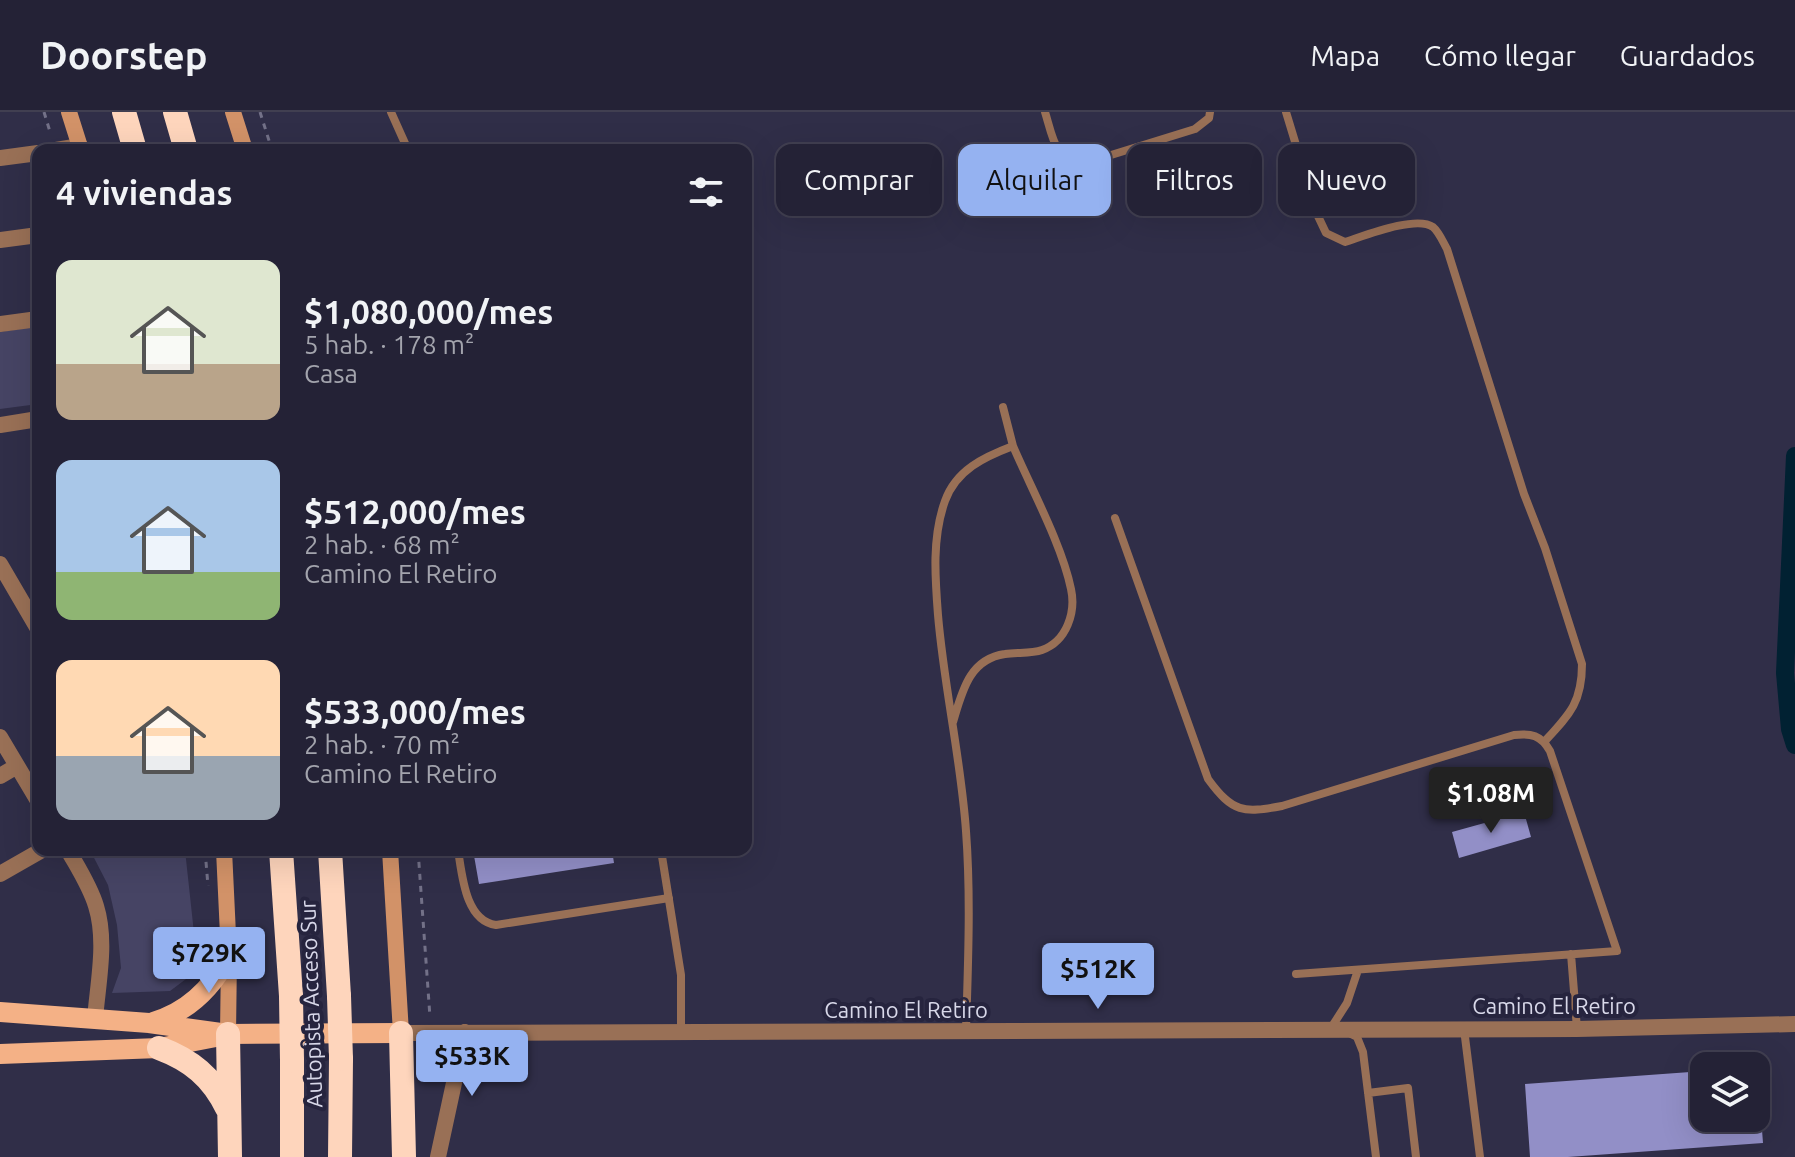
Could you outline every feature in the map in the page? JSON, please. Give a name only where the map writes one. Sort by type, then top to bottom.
[{"type":"highway","points":[[124,112],[133,144]]},
{"type":"highway","points":[[175,112],[184,144]]},
{"type":"highway","name":"Autopista Acceso Sur","points":[[281,856],[291,996],[292,1157]]},
{"type":"highway","name":"Autopista Acceso Sur","points":[[330,856],[339,996],[340,1157]]},
{"type":"highway","points":[[401,1033],[404,1157]]},
{"type":"highway","points":[[228,1034],[230,1157]]},
{"type":"highway","points":[[159,1048],[182,1057],[202,1071],[227,1108]]},
{"type":"main road","points":[[69,112],[79,144]]},
{"type":"main road","points":[[233,112],[243,144]]},
{"type":"main road","points":[[224,856],[229,956],[228,1034]]},
{"type":"main road","points":[[0,1012],[149,1023],[228,1034],[401,1033],[390,856]]},
{"type":"main road","points":[[149,1023],[176,1013],[200,996],[214,981],[229,956]]},
{"type":"main road","points":[[0,1054],[159,1048],[228,1034]]},
{"type":"street","points":[[0,158],[32,154]]},
{"type":"street","points":[[0,240],[32,236]]},
{"type":"street","points":[[0,324],[32,320]]},
{"type":"street","points":[[0,425],[32,420]]},
{"type":"street","points":[[0,564],[32,619]]},
{"type":"street","points":[[0,737],[32,791]]},
{"type":"street","points":[[0,776],[17,766]]},
{"type":"street","points":[[0,874],[32,856]]},
{"type":"street","points":[[71,856],[92,894],[99,918],[101,947],[95,1019]]},
{"type":"street","name":"Camino El Retiro","points":[[401,1033],[1577,1029],[1795,1024]]},
{"type":"street","points":[[438,1157],[465,1032]]},
{"type":"lane","points":[[391,112],[405,144]]},
{"type":"lane","points":[[1045,112],[1062,157],[1070,164],[1082,164],[1195,129],[1209,118],[1210,112]]},
{"type":"lane","points":[[1286,112],[1317,214],[1326,233],[1345,242],[1410,223],[1424,224],[1434,228],[1447,249],[1524,494],[1545,548],[1582,664],[1578,699],[1569,715],[1545,741]]},
{"type":"lane","points":[[952,726],[972,671],[1002,654],[1043,650],[1058,640],[1068,628],[1072,592],[1013,446],[1003,407]]},
{"type":"lane","points":[[966,1032],[969,935],[966,831],[940,634],[935,579],[936,533],[945,499],[957,478],[971,465],[1013,446]]},
{"type":"lane","points":[[1115,518],[1208,779],[1222,798],[1239,810],[1256,811],[1282,806],[1514,735],[1531,733],[1545,741],[1550,751],[1617,951],[1296,974]]},
{"type":"lane","points":[[459,856],[468,897],[474,910],[488,924],[669,898]]},
{"type":"lane","points":[[662,856],[681,975],[681,1030]]},
{"type":"lane","points":[[1571,954],[1577,1029]]},
{"type":"lane","points":[[1358,970],[1335,1029],[1357,1037],[1363,1052],[1376,1157]]},
{"type":"lane","points":[[1464,1029],[1480,1157]]},
{"type":"lane","points":[[1368,1093],[1408,1088],[1416,1157]]},
{"type":"path","points":[[44,112],[54,144]]},
{"type":"path","points":[[260,112],[270,144]]},
{"type":"path","points":[[206,856],[209,897]]},
{"type":"path","points":[[418,856],[432,1033]]},
{"type":"shaded area","points":[[32,327],[32,405],[0,409],[0,332]]},
{"type":"shaded area","points":[[93,856],[186,856],[198,970],[170,991],[112,993],[121,968],[117,925],[108,885]]},
{"type":"building","points":[[1524,812],[1531,837],[1459,858],[1452,832]]},
{"type":"building","points":[[474,856],[613,856],[614,863],[479,884]]},
{"type":"building","points":[[1690,1072],[1690,1132],[1762,1132],[1763,1143],[1530,1157],[1525,1084]]},
{"type":"waterway","points":[[1795,456],[1785,673],[1790,729],[1795,745]]}]
